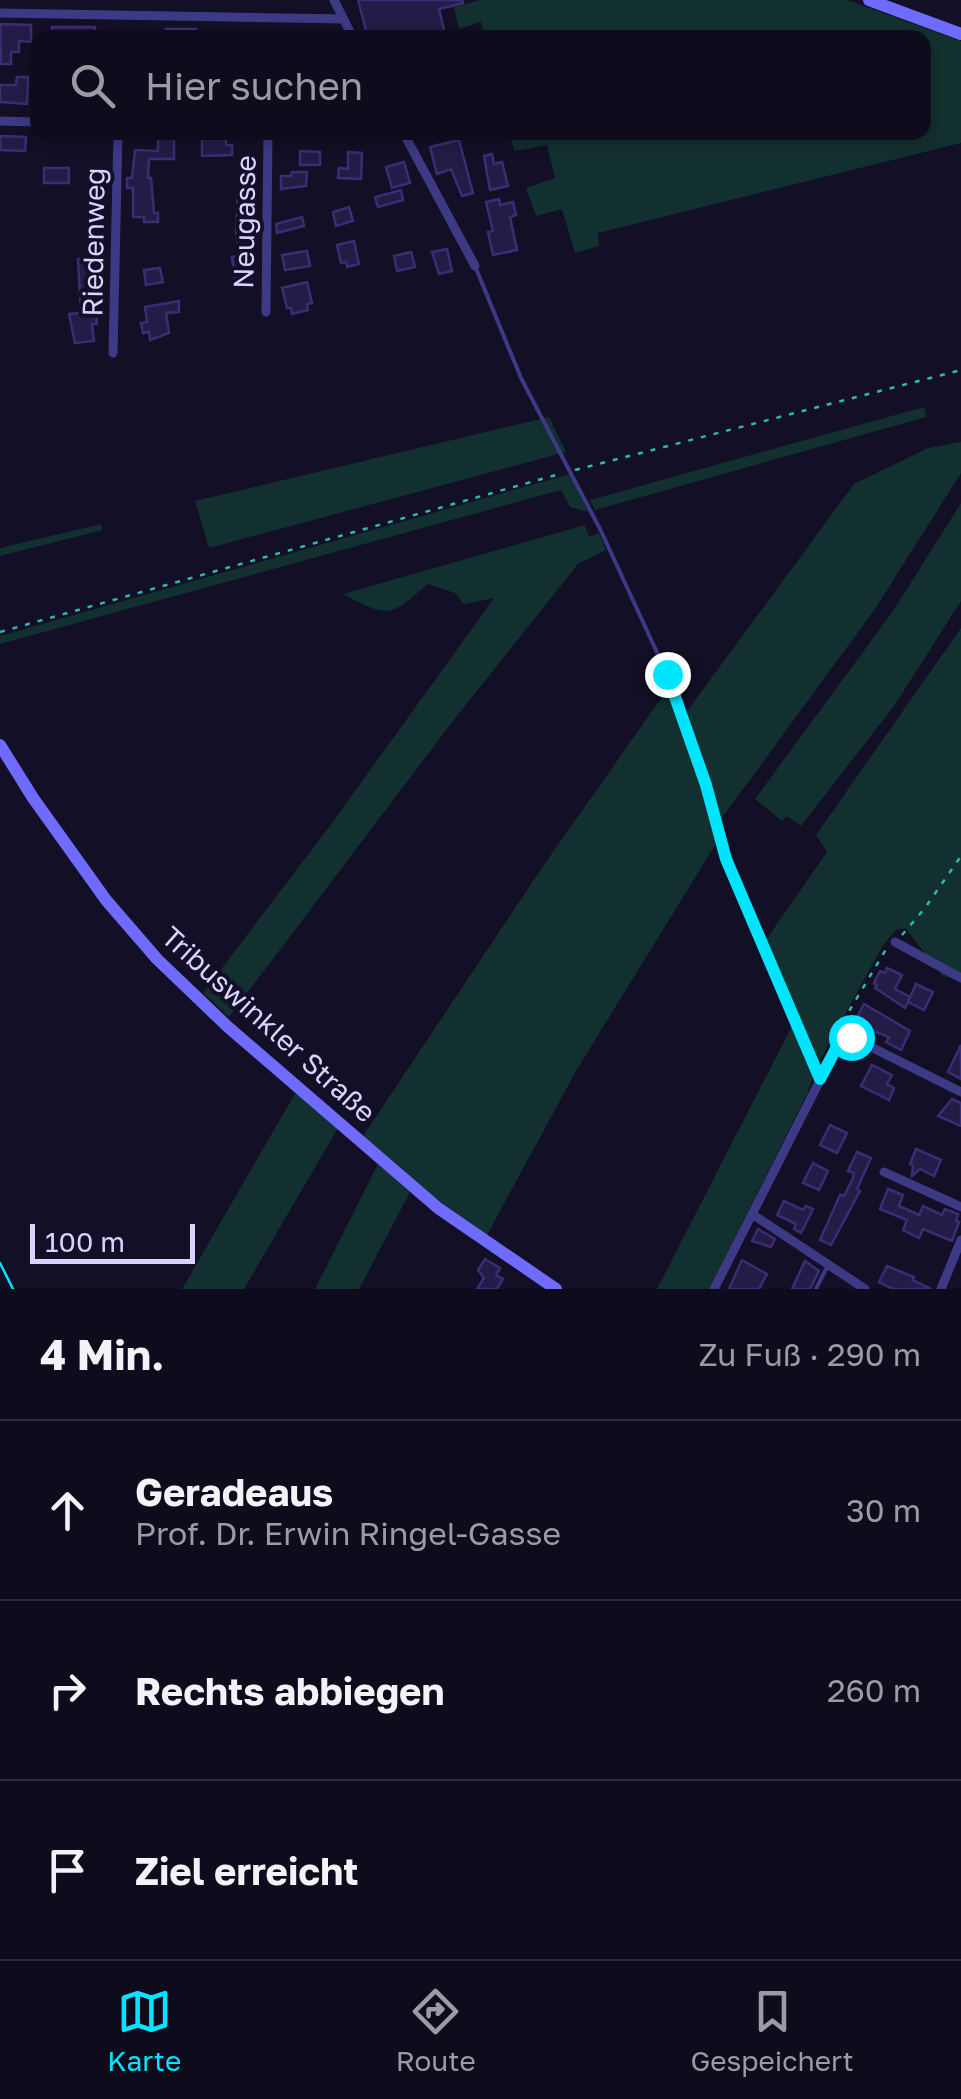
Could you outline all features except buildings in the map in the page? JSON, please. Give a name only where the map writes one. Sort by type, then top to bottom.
[{"type":"street","points":[[334,0],[349,30]]},
{"type":"street","points":[[868,0],[961,34]]},
{"type":"street","points":[[0,13],[343,19]]},
{"type":"street","points":[[0,121],[30,122]]},
{"type":"street","name":"Riedenweg","points":[[113,353],[118,140]]},
{"type":"street","name":"Neugasse","points":[[266,312],[268,140]]},
{"type":"street","points":[[407,140],[475,266]]},
{"type":"street","name":"Tribuswinkler Straße","points":[[0,745],[106,900],[157,959],[228,1027],[438,1208],[556,1289]]},
{"type":"street","points":[[895,942],[961,978]]},
{"type":"street","points":[[714,1289],[840,1041],[851,1037],[961,1092]]},
{"type":"street","points":[[884,1172],[961,1208]]},
{"type":"street","points":[[752,1214],[864,1289]]},
{"type":"street","points":[[942,1289],[961,1240]]},
{"type":"lane","points":[[475,266],[522,378],[571,471],[667,674],[706,785],[726,859],[820,1079]]},
{"type":"lane","points":[[816,1289],[829,1263]]},
{"type":"path","points":[[0,632],[571,471],[961,370]]},
{"type":"path","points":[[831,1043],[884,949],[926,908],[961,856]]},
{"type":"green space","points":[[480,0],[847,0],[930,30],[483,30],[481,22],[459,29],[454,7]]},
{"type":"green space","points":[[931,30],[961,41],[961,143],[598,233],[599,246],[575,253],[562,209],[536,216],[526,188],[555,178],[547,145],[515,151],[511,140],[931,140]]},
{"type":"green space","points":[[924,407],[926,417],[595,510],[590,500]]},
{"type":"green space","points":[[549,417],[566,452],[209,548],[195,501]]},
{"type":"green space","points":[[961,442],[961,473],[875,609],[719,822],[685,714],[854,484],[928,448]]},
{"type":"green space","points":[[570,474],[588,512],[570,507],[561,490],[0,644],[0,636]]},
{"type":"green space","points":[[961,503],[961,601],[894,706],[801,826],[787,816],[782,821],[755,799],[893,611]]},
{"type":"green space","points":[[101,524],[103,530],[0,556],[0,548]]},
{"type":"green space","points":[[585,525],[589,537],[599,533],[606,550],[578,564],[453,721],[229,1017],[203,993],[332,823],[494,598],[464,604],[455,593],[428,584],[388,611],[343,594]]},
{"type":"green space","points":[[961,628],[961,981],[943,976],[905,928],[896,930],[882,947],[815,1069],[808,1092],[709,1289],[657,1289],[793,1024],[761,947],[827,852],[816,835]]},
{"type":"green space","points":[[669,687],[698,769],[717,842],[576,1071],[487,1235],[431,1195],[363,1136],[541,869]]},
{"type":"green space","points":[[296,1092],[338,1128],[244,1289],[182,1289]]},
{"type":"green space","points":[[378,1164],[410,1192],[359,1289],[315,1289]]},
{"type":"tram line","points":[[0,1263],[13,1289]]},
{"type":"route","points":[[667,674],[706,785],[726,859],[820,1079],[840,1041],[851,1037]]}]
